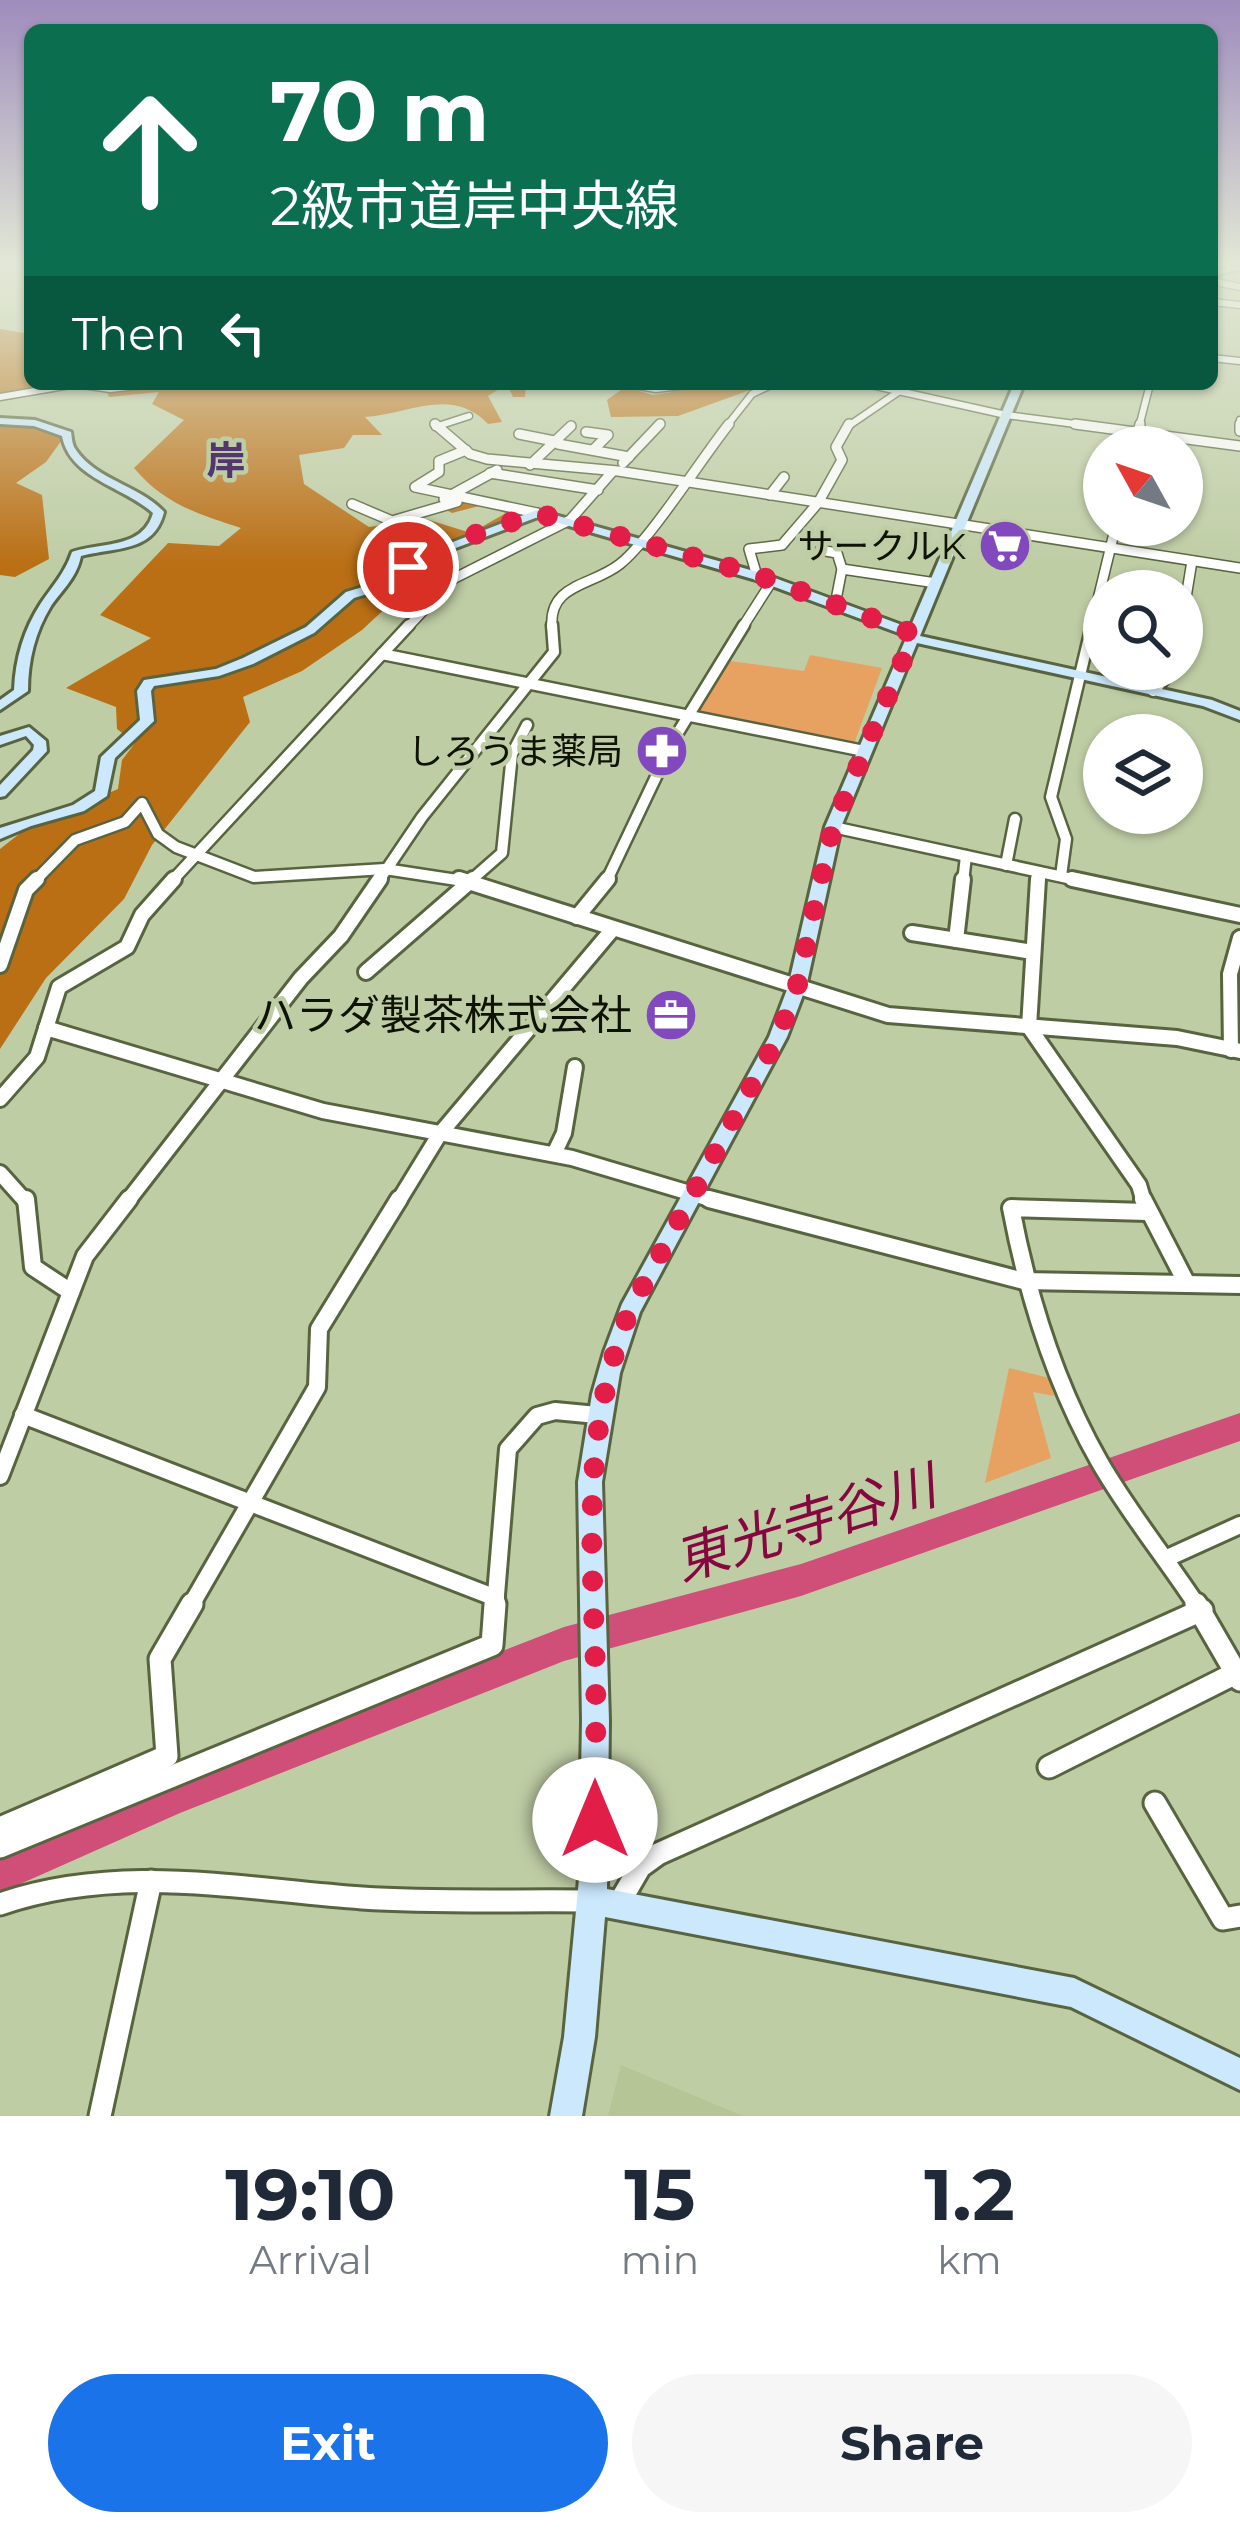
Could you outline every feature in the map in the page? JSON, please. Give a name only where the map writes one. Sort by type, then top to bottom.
[{"type":"street","points":[[0,397],[41,390]]},
{"type":"street","points":[[0,1475],[85,1256],[221,1078],[341,936],[385,869],[554,652],[551,616],[562,593],[620,564],[752,394],[760,390]]},
{"type":"street","points":[[757,575],[749,549],[782,545],[818,503],[842,460],[836,447],[843,430],[901,390]]},
{"type":"street","points":[[916,390],[1006,415],[1089,426]]},
{"type":"street","points":[[566,2116],[607,1903],[592,1597],[590,1482],[596,1415],[630,1310],[778,1037],[797,987],[833,826],[1016,390]]},
{"type":"street","points":[[1137,426],[1148,390]]},
{"type":"street","points":[[470,416],[432,425],[466,451],[509,463],[614,471],[1240,568]]},
{"type":"street","points":[[1240,419],[1240,431]]},
{"type":"street","points":[[0,421],[63,432],[70,451],[90,463],[102,480],[140,494],[159,518],[133,544],[76,554],[69,581],[54,595],[20,661],[21,691],[0,706]]},
{"type":"street","points":[[0,1099],[37,1058],[59,987],[127,946],[142,915],[453,579],[570,520],[661,423]]},
{"type":"street","points":[[530,465],[559,443],[571,426]]},
{"type":"street","points":[[586,432],[608,435],[593,449]]},
{"type":"street","points":[[519,434],[629,457]]},
{"type":"street","points":[[1203,441],[1240,446]]},
{"type":"street","points":[[466,451],[439,461],[440,472],[415,487],[444,499],[570,520],[757,575],[913,636],[1153,691],[1240,716]]},
{"type":"street","points":[[444,499],[509,463]]},
{"type":"street","points":[[490,473],[598,490]]},
{"type":"street","points":[[770,495],[784,477]]},
{"type":"street","points":[[744,506],[753,493]]},
{"type":"street","points":[[352,504],[392,520],[461,500]]},
{"type":"street","points":[[0,834],[29,817],[76,811],[102,793],[108,757],[147,721],[144,691],[149,683],[219,673],[248,661],[310,630],[350,595],[393,582],[448,544],[537,513]]},
{"type":"street","points":[[1061,876],[1066,839],[1051,797],[1111,548]]},
{"type":"street","points":[[820,550],[837,553],[837,566],[842,569],[936,583]]},
{"type":"street","points":[[1191,570],[1192,561]]},
{"type":"street","points":[[835,605],[842,569]]},
{"type":"street","points":[[577,917],[596,898],[634,831],[688,716],[772,581]]},
{"type":"street","points":[[382,654],[863,751]]},
{"type":"street","points":[[366,972],[470,883],[505,846],[512,754],[527,725]]},
{"type":"street","points":[[0,741],[29,731],[41,744],[40,751],[0,794]]},
{"type":"street","points":[[0,965],[18,900],[83,834],[125,822],[142,803],[158,834],[197,854],[267,879],[385,869],[470,883],[887,1015],[1177,1038],[1236,1051],[1230,974],[1240,938]]},
{"type":"street","points":[[1006,865],[1015,819]]},
{"type":"street","points":[[833,826],[1240,915]]},
{"type":"street","points":[[956,940],[966,856]]},
{"type":"street","points":[[1038,872],[1029,1027],[1139,1185],[1147,1212],[1186,1284]]},
{"type":"street","points":[[0,1828],[167,1756],[160,1659],[317,1387],[320,1329],[439,1135],[612,930]]},
{"type":"street","points":[[912,933],[1033,952]]},
{"type":"street","points":[[46,1028],[322,1111],[554,1154],[1024,1281],[1240,1285]]},
{"type":"street","points":[[554,1154],[564,1133],[575,1067]]},
{"type":"street","points":[[0,1173],[26,1197],[29,1266],[38,1279],[71,1292]]},
{"type":"street","points":[[1049,1767],[1239,1675],[1202,1610],[1119,1494],[1069,1408],[1024,1281],[1011,1208],[1147,1212]]},
{"type":"street","points":[[0,1847],[492,1645],[508,1449],[537,1417],[555,1411],[596,1415]]},
{"type":"street","points":[[23,1415],[496,1598]]},
{"type":"street","points":[[1165,1558],[1240,1526]]},
{"type":"street","points":[[607,1903],[658,1854],[1202,1610]]},
{"type":"street","points":[[1155,1804],[1223,1919],[1240,1916]]},
{"type":"street","points":[[0,1904],[41,1886],[111,1878],[368,1899],[607,1903],[1074,1993],[1240,2074]]},
{"type":"street","points":[[100,2116],[152,1881]]},
{"type":"shaded area","points":[[0,366],[24,366],[24,390],[58,390],[52,393],[0,398]]},
{"type":"shaded area","points":[[106,390],[498,390],[488,396],[502,422],[488,424],[460,406],[430,405],[365,417],[382,435],[353,435],[344,448],[299,455],[304,484],[369,527],[426,519],[471,533],[506,513],[483,505],[452,513],[445,509],[464,502],[510,509],[517,525],[447,551],[362,630],[302,671],[243,697],[250,722],[152,845],[124,899],[46,978],[0,1049],[0,849],[28,827],[118,789],[122,760],[135,743],[117,729],[116,707],[66,688],[151,638],[100,615],[168,543],[219,546],[241,528],[183,506],[157,491],[134,468],[184,420],[152,404],[159,392],[109,397]]},
{"type":"shaded area","points":[[510,390],[526,390],[525,397],[513,397]]},
{"type":"shaded area","points":[[621,390],[653,395],[750,390],[678,416],[611,417],[607,400]]},
{"type":"shaded area","points":[[0,420],[47,423],[64,437],[46,462],[16,483],[42,495],[49,559],[15,577],[0,575]]},
{"type":"shaded area","points":[[810,655],[882,668],[854,744],[699,713],[730,661],[804,671]]},
{"type":"shaded area","points":[[1009,1368],[1049,1378],[1054,1396],[1033,1392],[1051,1458],[985,1483]]},
{"type":"shaded area","points":[[621,2065],[743,2116],[608,2116]]},
{"type":"waterway","name":"東光寺谷川","points":[[0,1874],[172,1798],[564,1644],[801,1580],[1240,1427]]},
{"type":"place","name":"サークルK","points":[[1005,546]]},
{"type":"place","name":"しろうま薬局","points":[[662,751]]},
{"type":"place","name":"ハラダ製茶株式会社","points":[[671,1015]]},
{"type":"district","name":"岸","points":[[226,460]]},
{"type":"route","points":[[408,567],[448,544],[537,513],[757,575],[914,634],[833,826],[797,987],[778,1037],[630,1310],[611,1358],[596,1415],[590,1482],[595,1820]]}]
